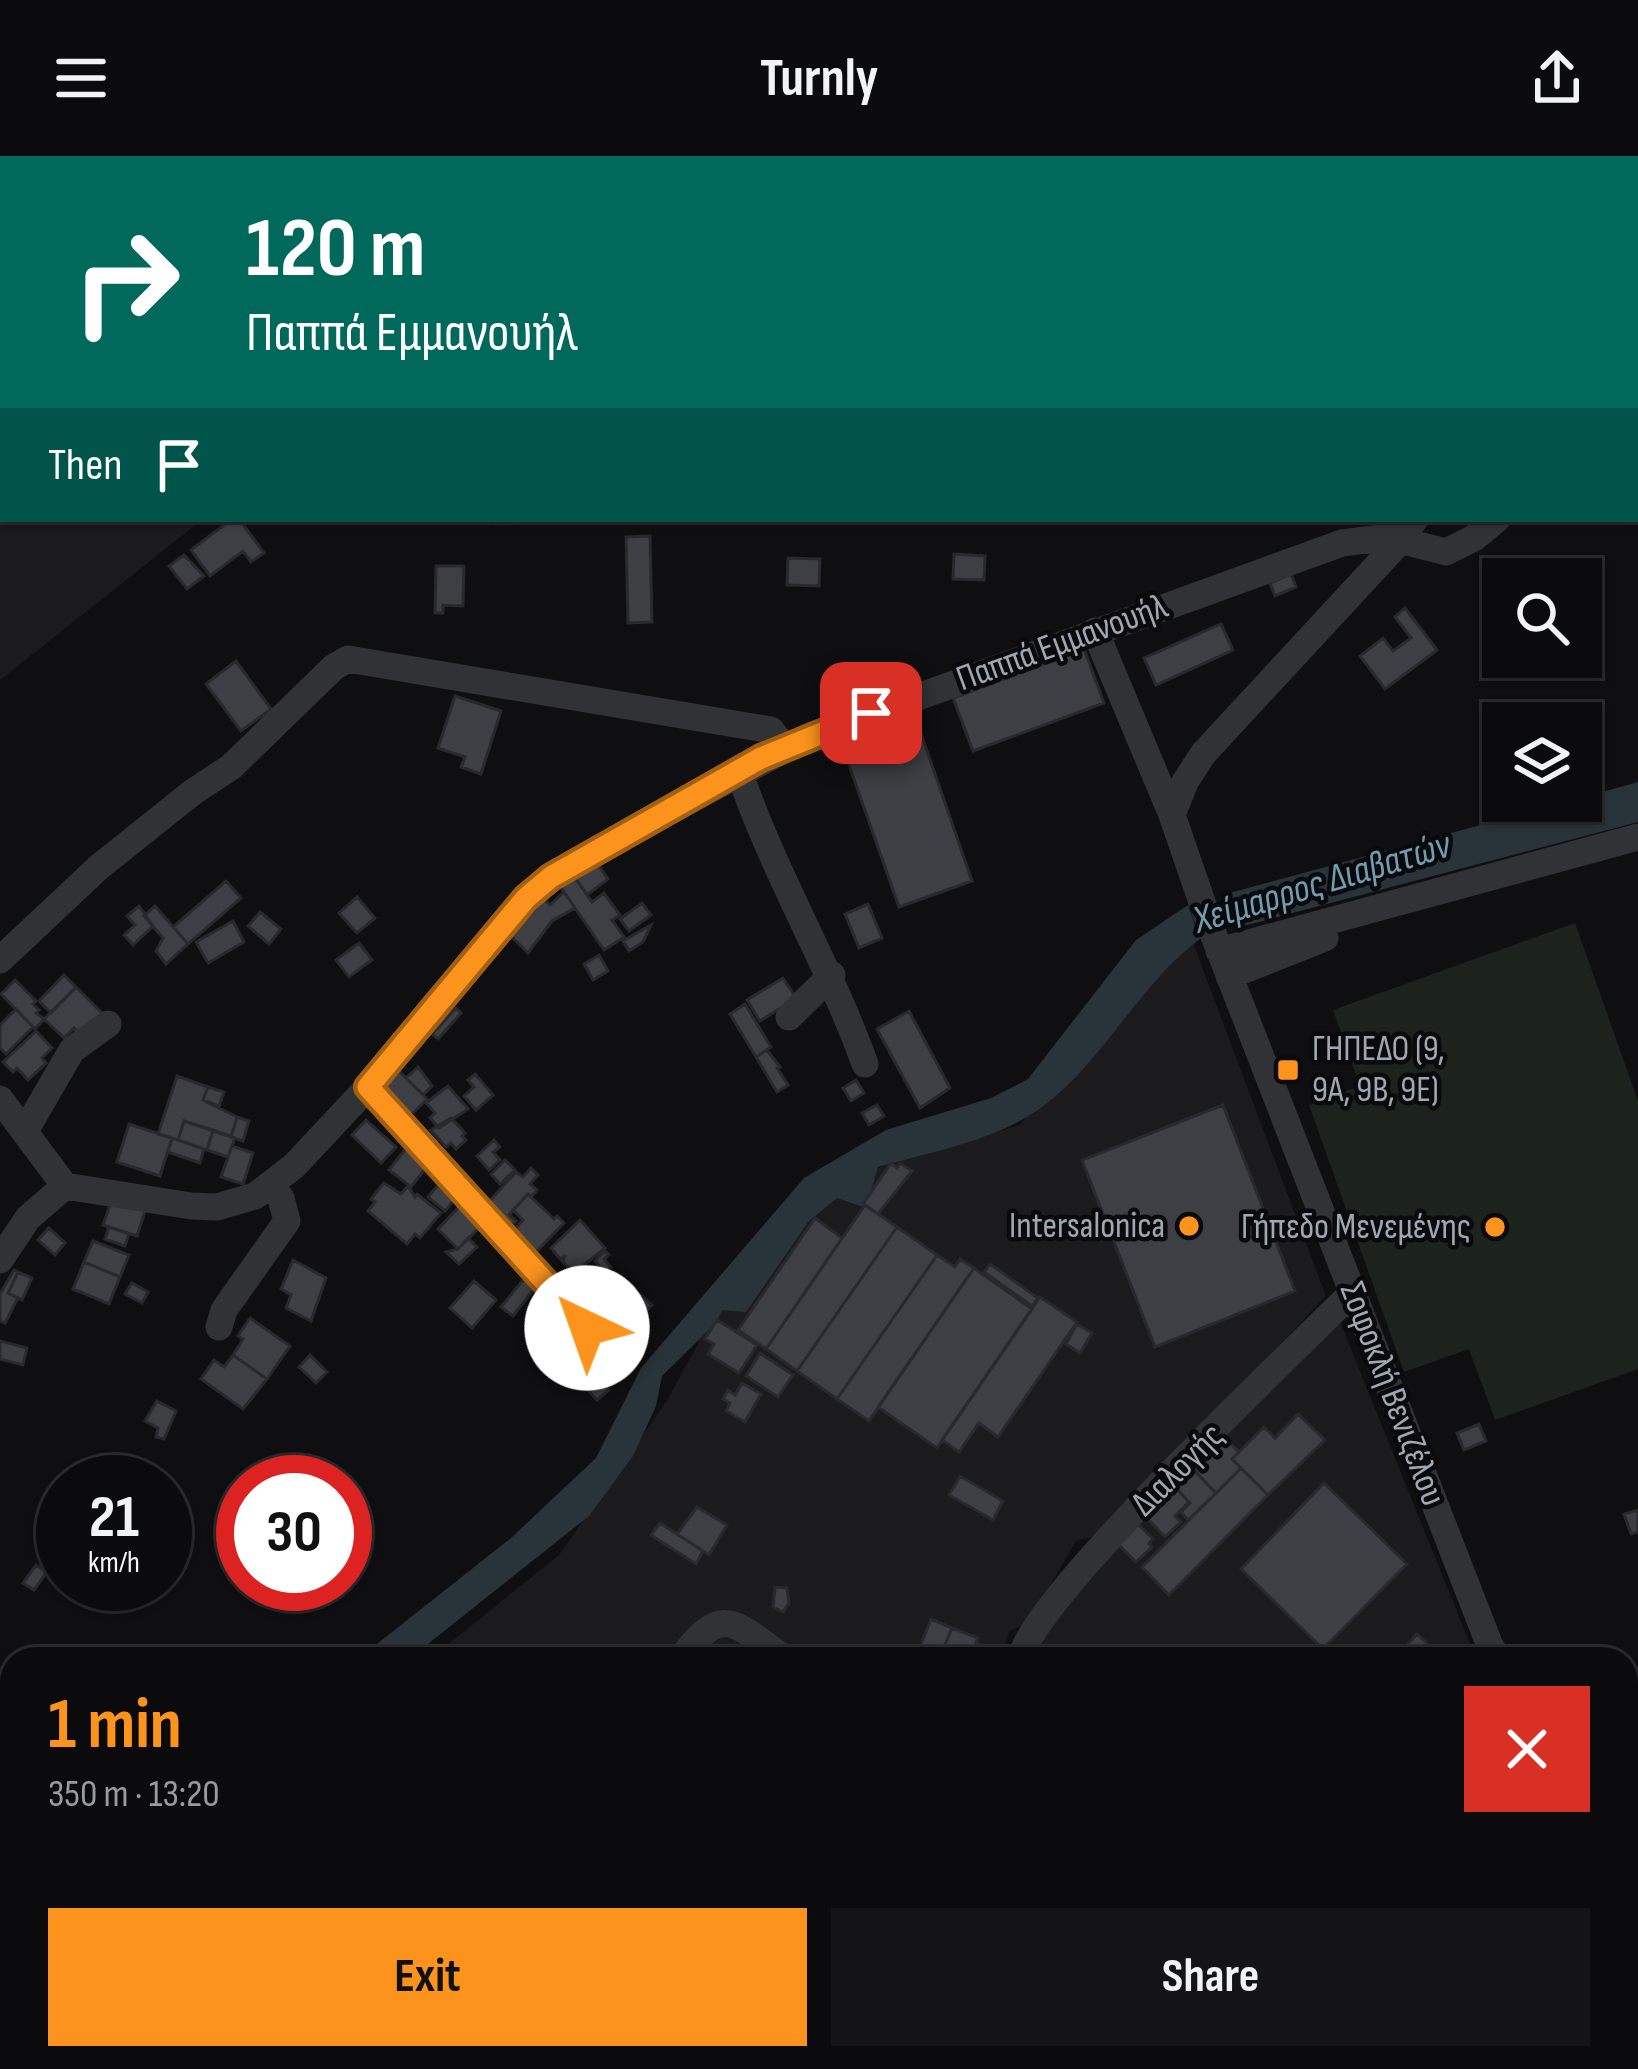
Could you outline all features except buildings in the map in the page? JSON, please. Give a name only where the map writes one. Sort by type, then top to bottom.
[{"type":"street","name":"Παππά Εμμανουήλ","points":[[65,1186],[217,1207],[239,1202],[269,1186],[368,1087],[541,884],[784,747],[1342,543],[1408,530],[1446,552],[1493,522]]},
{"type":"street","points":[[1172,815],[1203,754],[1408,530]]},
{"type":"street","name":"Σοφοκλή Βενιζέλου","points":[[1095,631],[1172,815],[1220,953],[1491,1647]]},
{"type":"street","points":[[0,960],[70,893],[193,792],[231,767],[334,667],[348,659],[772,730],[784,747]]},
{"type":"street","points":[[739,771],[772,855],[832,975],[865,1064]]},
{"type":"street","points":[[1220,953],[1638,837]]},
{"type":"street","points":[[1220,953],[1270,962],[1303,944],[1638,852]]},
{"type":"street","points":[[1252,1036],[1270,962]]},
{"type":"street","points":[[789,1017],[832,975]]},
{"type":"street","points":[[25,1131],[72,1050],[108,1024]]},
{"type":"street","points":[[368,1087],[587,1328]]},
{"type":"street","points":[[0,1100],[65,1186],[28,1218],[0,1260]]},
{"type":"street","points":[[219,1328],[224,1310],[287,1221],[281,1198],[269,1186]]},
{"type":"street","name":"Διαλογής","points":[[1024,1647],[1065,1586],[1352,1293]]},
{"type":"street","points":[[690,1647],[700,1633],[721,1622],[732,1623],[768,1647]]},
{"type":"shaded area","points":[[0,522],[199,522],[0,680]]},
{"type":"shaded area","name":"Γήπεδο Μενεμένης","points":[[1575,923],[1638,1101],[1638,1369],[1495,1420],[1469,1349],[1404,1372],[1309,1105],[1360,1086],[1333,1010]]},
{"type":"shaded area","points":[[1193,943],[1326,1296],[1099,1535],[1076,1541],[1028,1623],[1009,1631],[1007,1647],[445,1647],[559,1555],[666,1402],[715,1313],[807,1209],[884,1165],[1020,1125],[1141,976]]},
{"type":"shaded area","points":[[1335,1309],[1471,1647],[1038,1647],[1058,1613]]},
{"type":"water","name":"Χείμαρρος Διαβατών","points":[[1638,782],[1638,822],[1236,928],[1222,895],[1491,822],[1602,822],[1602,792]]},
{"type":"water","points":[[1188,905],[1200,939],[1155,981],[1096,1055],[1052,1099],[992,1134],[878,1167],[866,1208],[837,1198],[809,1221],[746,1312],[722,1310],[716,1323],[662,1376],[656,1406],[633,1456],[589,1516],[424,1647],[373,1647],[511,1538],[596,1458],[641,1368],[804,1178],[886,1130],[991,1098],[1028,1079],[1136,940]]},
{"type":"place","name":"ΓΗΠΕΔΟ (9, 9Α, 9Β, 9Ε)","points":[[1288,1070]]},
{"type":"place","name":"Intersalonica","points":[[1189,1226]]},
{"type":"place","name":"Γήπεδο Μενεμένης","points":[[1495,1227]]},
{"type":"route","points":[[587,1328],[368,1087],[541,884],[761,758],[871,713]]}]
